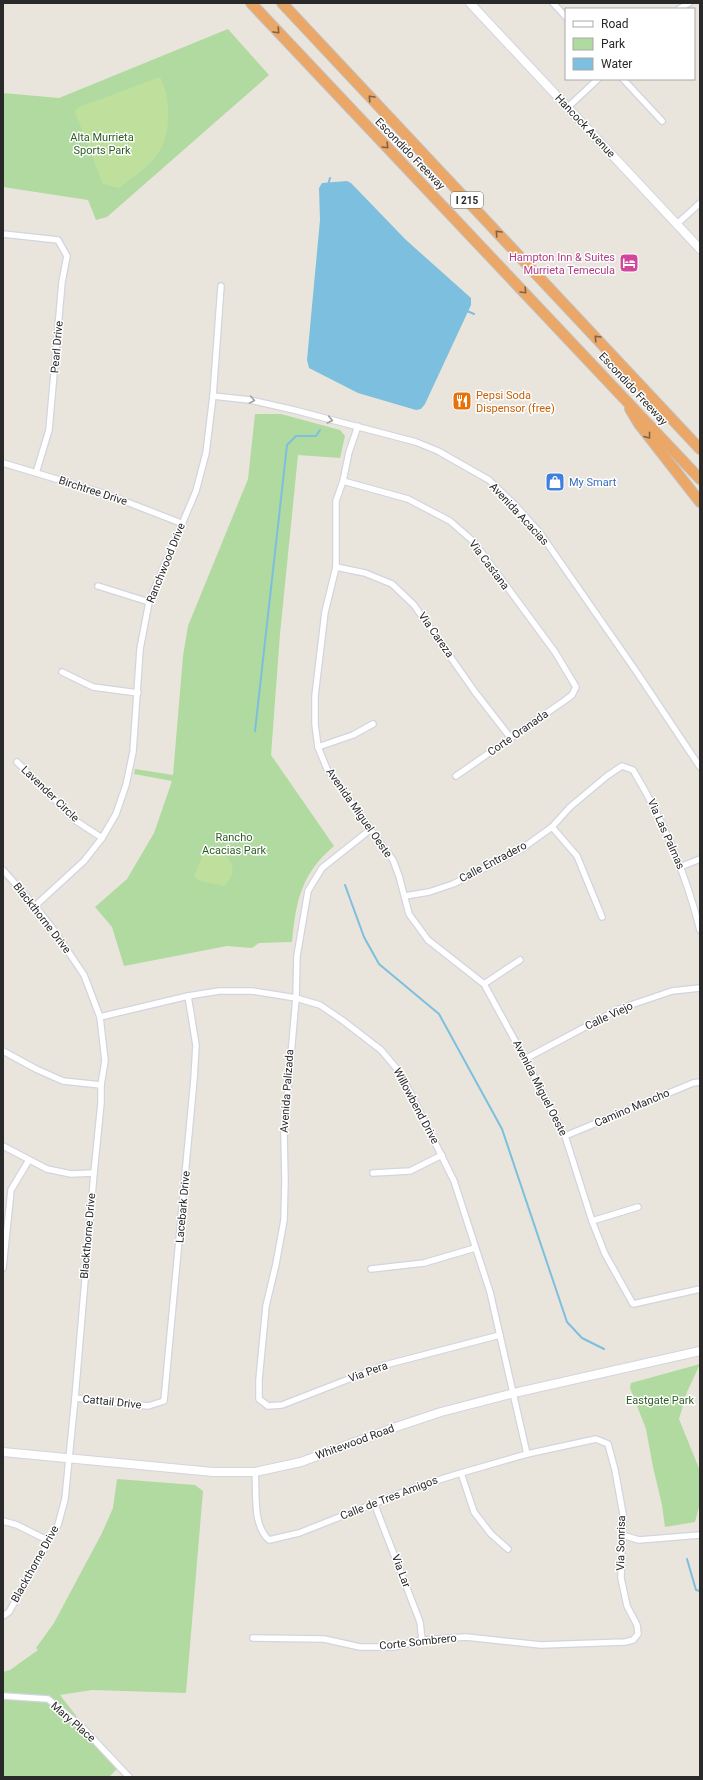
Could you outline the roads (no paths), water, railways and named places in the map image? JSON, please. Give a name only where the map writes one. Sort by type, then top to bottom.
[{"type":"highway","name":"Escondido Freeway","points":[[251,3],[700,478]]},
{"type":"highway","name":"Escondido Freeway","points":[[282,3],[700,449]]},
{"type":"highway","points":[[620,392],[639,424],[700,502]]},
{"type":"highway","points":[[652,397],[700,440]]},
{"type":"main road","name":"Hancock Avenue","points":[[470,3],[700,249]]},
{"type":"main road","name":"Whitewood Road","points":[[3,1452],[213,1472],[255,1472],[302,1462],[441,1412],[514,1393],[700,1351]]},
{"type":"street","points":[[553,3],[565,16]]},
{"type":"street","points":[[568,107],[597,80]]},
{"type":"street","points":[[624,80],[662,121]]},
{"type":"street","points":[[677,224],[700,203]]},
{"type":"street","name":"Pearl Drive","points":[[3,234],[58,240],[67,256],[62,282],[49,430],[36,473]]},
{"type":"street","name":"Ranchwood Drive","points":[[35,906],[84,861],[102,838],[116,814],[126,785],[133,752],[140,649],[149,602],[181,523],[196,491],[206,453],[213,396],[221,286]]},
{"type":"street","name":"Avenida Acacias","points":[[213,396],[250,400],[358,426],[416,442],[438,450],[488,480],[515,505],[540,533],[678,732],[700,767]]},
{"type":"street","name":"Avenida Miguel Oeste","points":[[358,426],[349,452],[343,481],[336,501],[336,567],[325,612],[315,696],[315,724],[318,747],[327,769],[393,860],[405,896],[409,914],[428,940],[484,984],[565,1136],[604,1254],[633,1304],[700,1289]]},
{"type":"street","name":"Birchtree Drive","points":[[3,463],[106,494],[181,523]]},
{"type":"street","name":"Via Castana","points":[[343,481],[408,499],[450,521],[474,542],[555,652],[576,687]]},
{"type":"street","name":"Via Careza","points":[[336,567],[365,574],[392,584],[414,605],[475,692],[510,737]]},
{"type":"street","points":[[98,586],[149,602]]},
{"type":"street","points":[[62,672],[93,687],[138,693]]},
{"type":"street","name":"Corte Oranada","points":[[456,776],[510,737],[564,702],[572,695],[576,687]]},
{"type":"street","points":[[318,747],[353,735],[373,724]]},
{"type":"street","name":"Lavender Circle","points":[[17,762],[76,821],[102,838]]},
{"type":"street","name":"Via Las Palmas","points":[[607,776],[622,766],[633,770],[651,800],[680,867],[692,896],[700,930]]},
{"type":"street","name":"Calle Entradero","points":[[405,896],[429,892],[453,884],[520,850],[552,827],[570,807],[607,776]]},
{"type":"street","points":[[552,827],[577,856],[602,917]]},
{"type":"street","name":"Avenida Palizada","points":[[259,1380],[266,1306],[284,1220],[284,1134],[296,998],[297,956],[308,891],[322,868],[371,829]]},
{"type":"street","points":[[680,867],[700,859]]},
{"type":"street","name":"Blackthorne Drive","points":[[3,870],[35,906],[68,950],[84,975],[100,1017],[105,1061],[101,1084],[101,1103],[65,1499],[58,1525],[9,1612],[3,1616]]},
{"type":"street","points":[[484,984],[520,960]]},
{"type":"street","name":"Calle Viejo","points":[[525,1059],[619,1009],[672,991],[700,988]]},
{"type":"street","name":"Willowbend Drive","points":[[100,1017],[188,996],[219,991],[252,991],[296,998],[320,1005],[353,1027],[381,1050],[397,1069],[454,1181],[490,1292],[527,1454]]},
{"type":"street","name":"Lacebark Drive","points":[[148,1406],[164,1402],[167,1379],[195,1072],[196,1045],[188,996]]},
{"type":"street","points":[[3,1051],[62,1081],[101,1084]]},
{"type":"street","name":"Camino Mancho","points":[[565,1136],[693,1083],[700,1082]]},
{"type":"street","points":[[3,1146],[47,1169],[70,1174],[94,1173]]},
{"type":"street","points":[[373,1173],[410,1171],[442,1155]]},
{"type":"street","points":[[3,1268],[11,1190],[29,1160]]},
{"type":"street","points":[[592,1221],[638,1207]]},
{"type":"street","points":[[371,1269],[424,1263],[475,1248]]},
{"type":"street","name":"Via Pera","points":[[259,1380],[259,1398],[268,1406],[282,1405],[385,1365],[500,1335]]},
{"type":"street","name":"Cattail Drive","points":[[75,1398],[148,1406]]},
{"type":"street","name":"Via Sonrisa","points":[[580,1444],[596,1439],[608,1444],[616,1470],[621,1502],[621,1578],[624,1596],[637,1625],[638,1634],[633,1640],[606,1643]]},
{"type":"street","name":"Calle de Tres Amigos","points":[[255,1472],[258,1522],[262,1534],[269,1540],[299,1533],[416,1487],[461,1472],[527,1454],[580,1444]]},
{"type":"street","points":[[461,1472],[474,1512],[491,1534],[508,1549]]},
{"type":"street","name":"Via Lar","points":[[374,1503],[420,1622],[422,1640]]},
{"type":"street","points":[[3,1521],[17,1525],[49,1541]]},
{"type":"street","points":[[622,1535],[639,1540],[700,1534]]},
{"type":"street","name":"Corte Sombrero","points":[[253,1638],[324,1639],[367,1647],[394,1647],[422,1640],[466,1637],[541,1645],[606,1643]]},
{"type":"street","name":"Mary Place","points":[[3,1696],[48,1699],[83,1728],[129,1777]]},
{"type":"water","points":[[347,181],[351,183],[406,240],[471,298],[471,305],[425,404],[421,409],[416,410],[358,393],[309,368],[307,360],[320,220],[319,188],[322,183]]},
{"type":"waterway","points":[[328,185],[330,178]]},
{"type":"waterway","points":[[467,311],[474,314]]},
{"type":"waterway","points":[[255,731],[287,445],[296,436],[316,436],[320,430]]},
{"type":"waterway","points":[[345,885],[364,937],[379,964],[439,1014],[502,1129],[567,1322],[582,1338],[604,1349]]},
{"type":"waterway","points":[[687,1559],[696,1590],[700,1591]]},
{"type":"place","name":"Hampton Inn & Suites Murrieta Temecula","points":[[629,263]]},
{"type":"place","name":"Pepsi Soda Dispensor (free)","points":[[462,401]]},
{"type":"place","name":"My Smart","points":[[555,482]]},
{"type":"park label","name":"Alta Murrieta Sports Park","points":[[102,143]]},
{"type":"park label","name":"Rancho Acacias Park","points":[[234,843]]},
{"type":"park label","name":"Eastgate Park","points":[[660,1400]]}]
